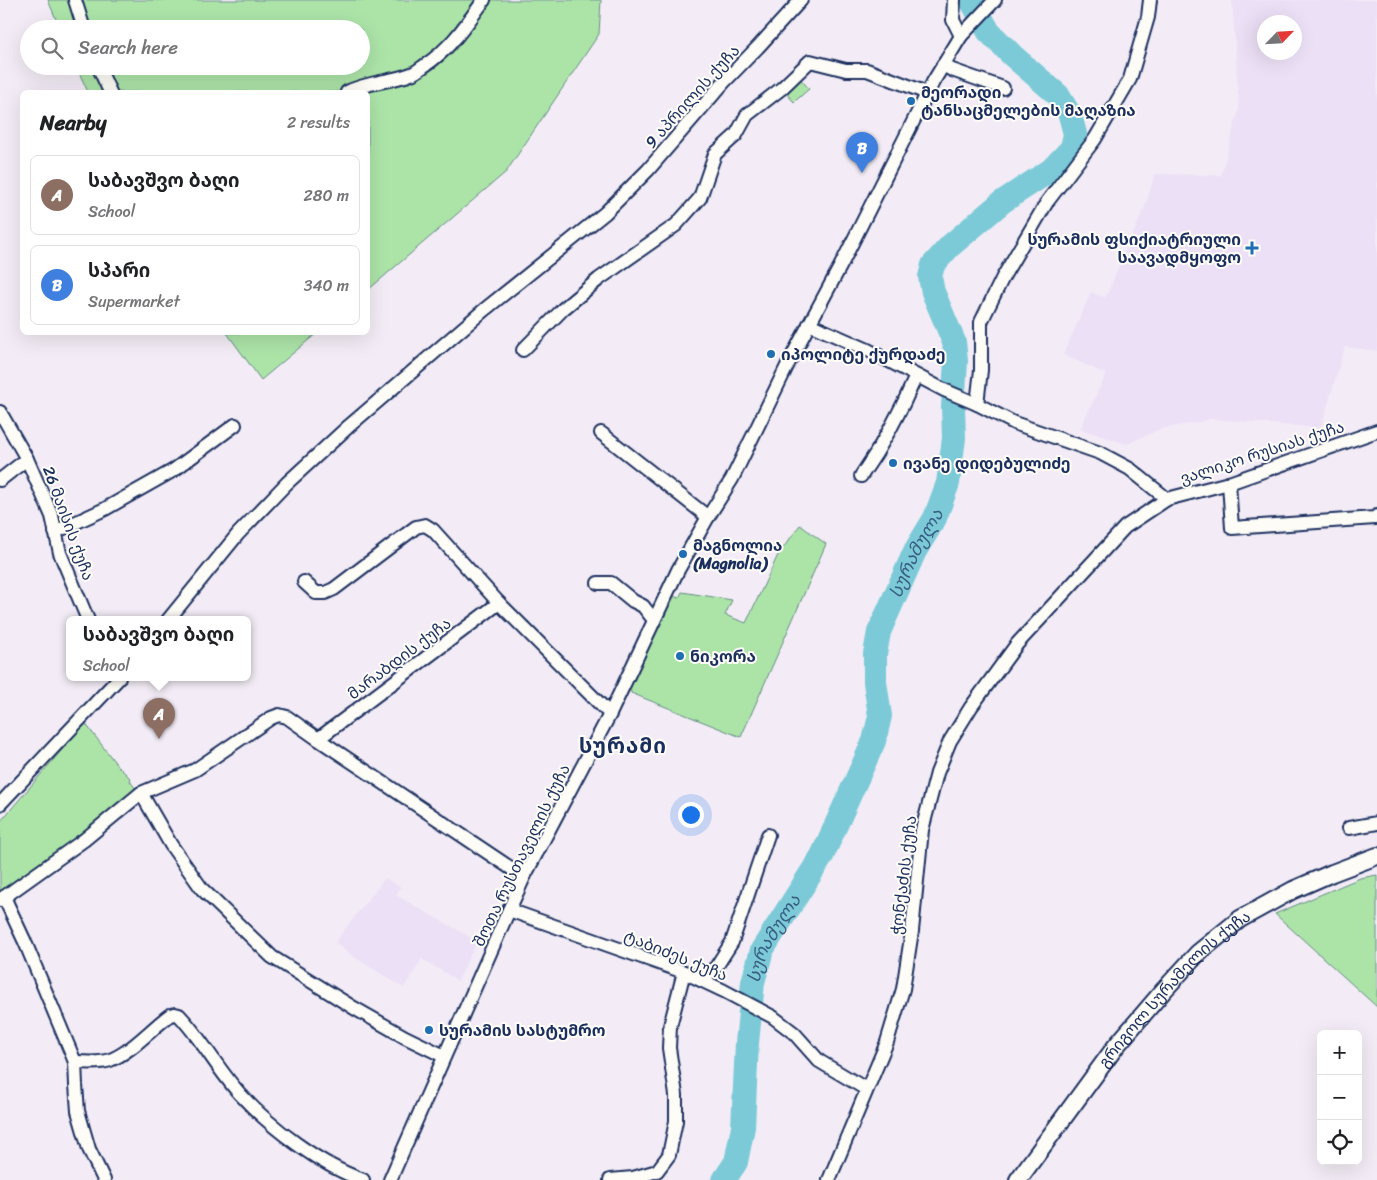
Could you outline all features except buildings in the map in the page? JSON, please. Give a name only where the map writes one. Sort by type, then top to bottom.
[{"type":"main road","name":"გრიგოლ სურამელის ქუჩა","points":[[1018,1180],[1116,1046],[1198,953],[1240,919],[1293,890],[1332,872],[1377,856]]},
{"type":"street","points":[[75,0],[81,20]]},
{"type":"street","points":[[352,90],[412,74],[431,61],[454,41],[484,0]]},
{"type":"street","name":"9 აპრილის ქუჩა","points":[[171,616],[238,534],[287,483],[349,426],[484,310],[605,213],[648,170],[724,82],[758,48],[801,0]]},
{"type":"street","points":[[954,0],[953,20],[961,36]]},
{"type":"street","points":[[974,402],[981,370],[981,322],[1003,277],[1047,202],[1095,138],[1130,78],[1148,17],[1150,0]]},
{"type":"street","name":"შოთა რუსთაველის ქუჩა","points":[[390,1180],[524,877],[610,714],[678,570],[732,479],[942,65],[961,36],[991,4]]},
{"type":"street","points":[[524,350],[563,309],[599,279],[676,225],[700,198],[715,154],[736,135],[747,115],[782,88],[810,61],[846,70],[867,70],[927,94]]},
{"type":"street","points":[[942,65],[1003,88]]},
{"type":"street","points":[[102,75],[109,90]]},
{"type":"street","name":"ვალიკო რუსიას ქუჩა","points":[[809,324],[868,350],[916,376],[974,402],[1014,423],[1100,453],[1130,469],[1167,499],[1229,483],[1377,431]]},
{"type":"street","points":[[860,476],[884,441],[902,408],[916,376]]},
{"type":"street","name":"26 მაისის ქუჩა","points":[[0,412],[27,459],[52,516],[60,553],[86,616]]},
{"type":"street","points":[[55,532],[106,509],[174,470],[235,425]]},
{"type":"street","points":[[601,432],[708,517]]},
{"type":"street","points":[[0,480],[27,459]]},
{"type":"street","points":[[1229,483],[1232,528],[1375,518],[1377,516]]},
{"type":"street","name":"ჭონქაძის ქუჩა","points":[[829,1180],[886,1042],[903,989],[912,931],[922,830],[937,773],[950,741],[971,707],[1017,644],[1125,527],[1167,499]]},
{"type":"street","points":[[304,582],[316,593],[325,593],[334,589],[416,527],[425,525],[433,530],[499,603],[610,714]]},
{"type":"street","points":[[598,583],[611,583],[633,601],[643,606],[654,620]]},
{"type":"street","name":"მარაბდის ქუჩა","points":[[318,739],[499,603]]},
{"type":"street","points":[[0,804],[115,681]]},
{"type":"street","points":[[104,1180],[89,1149],[78,1111],[75,1062],[25,942],[2,898],[84,840],[141,793],[195,770],[271,718],[287,717],[524,877]]},
{"type":"street","points":[[141,793],[171,845],[202,889],[272,957],[354,1008],[405,1037],[444,1056]]},
{"type":"street","points":[[1349,828],[1377,822]]},
{"type":"street","points":[[701,980],[716,967],[732,942],[768,835]]},
{"type":"street","name":"ტაბიძეს ქუჩა","points":[[509,910],[684,972],[724,991],[773,1017],[794,1033],[819,1061],[866,1090]]},
{"type":"street","points":[[610,1180],[659,1176],[669,1155],[676,1121],[676,1095],[669,1048],[670,1026],[684,972]]},
{"type":"street","points":[[75,1062],[97,1063],[111,1060],[125,1052],[170,1015],[179,1015],[240,1094],[270,1122],[320,1159],[363,1180]]},
{"type":"shaded area","name":"სურამის ფსიქიატრიული საავადმყოფო","points":[[1232,0],[1377,0],[1377,351],[1345,347],[1321,428],[1210,419],[1161,429],[1127,444],[1080,429],[1106,374],[1063,355],[1091,292],[1105,298],[1146,204],[1155,174],[1221,175],[1239,109]]},
{"type":"shaded area","points":[[385,878],[401,887],[396,895],[477,941],[458,981],[422,959],[404,988],[354,957],[335,942]]},
{"type":"green space","points":[[48,0],[601,0],[599,34],[506,172],[370,288],[370,90],[87,90],[80,75],[370,75],[370,20],[56,20]]},
{"type":"green space","points":[[799,77],[809,89],[794,102],[784,91]]},
{"type":"green space","points":[[228,335],[315,335],[261,380]]},
{"type":"green space","points":[[800,525],[826,544],[741,737],[631,693],[629,680],[667,594],[679,598],[682,592],[732,600],[725,615],[746,623],[778,555]]},
{"type":"green space","points":[[85,723],[117,765],[131,779],[130,781],[141,796],[0,895],[0,822]]},
{"type":"green space","points":[[1377,875],[1377,1007],[1275,914],[1360,878]]},
{"type":"waterway","name":"სურამულა","points":[[724,1180],[736,1162],[743,1127],[747,1043],[753,982],[762,950],[822,856],[874,741],[880,716],[875,682],[875,654],[879,632],[915,551],[935,518],[948,483],[954,438],[953,407],[956,361],[954,342],[933,292],[930,277],[933,265],[950,246],[1002,202],[1051,170],[1072,148],[1075,134],[1070,115],[1058,95],[1013,56],[989,32],[971,0]]},
{"type":"place","name":"მეორადი ტანსაცმელების მაღაზია","points":[[911,101]]},
{"type":"place","name":"სპარი","points":[[862,173]]},
{"type":"place","name":"სურამის ფსიქიატრიული საავადმყოფო","points":[[1252,248]]},
{"type":"place","name":"იპოლიტე ქურდაძე","points":[[771,354]]},
{"type":"place","name":"ივანე დიდებულიძე","points":[[893,463]]},
{"type":"place","name":"მაგნოლია (Magnolia)","points":[[683,554]]},
{"type":"place","name":"ნიკორა","points":[[680,656]]},
{"type":"place","name":"საბავშვო ბაღი","points":[[159,739]]},
{"type":"place","name":"სურამის სასტუმრო","points":[[429,1030]]},
{"type":"district","name":"სურამი","points":[[623,746]]}]
